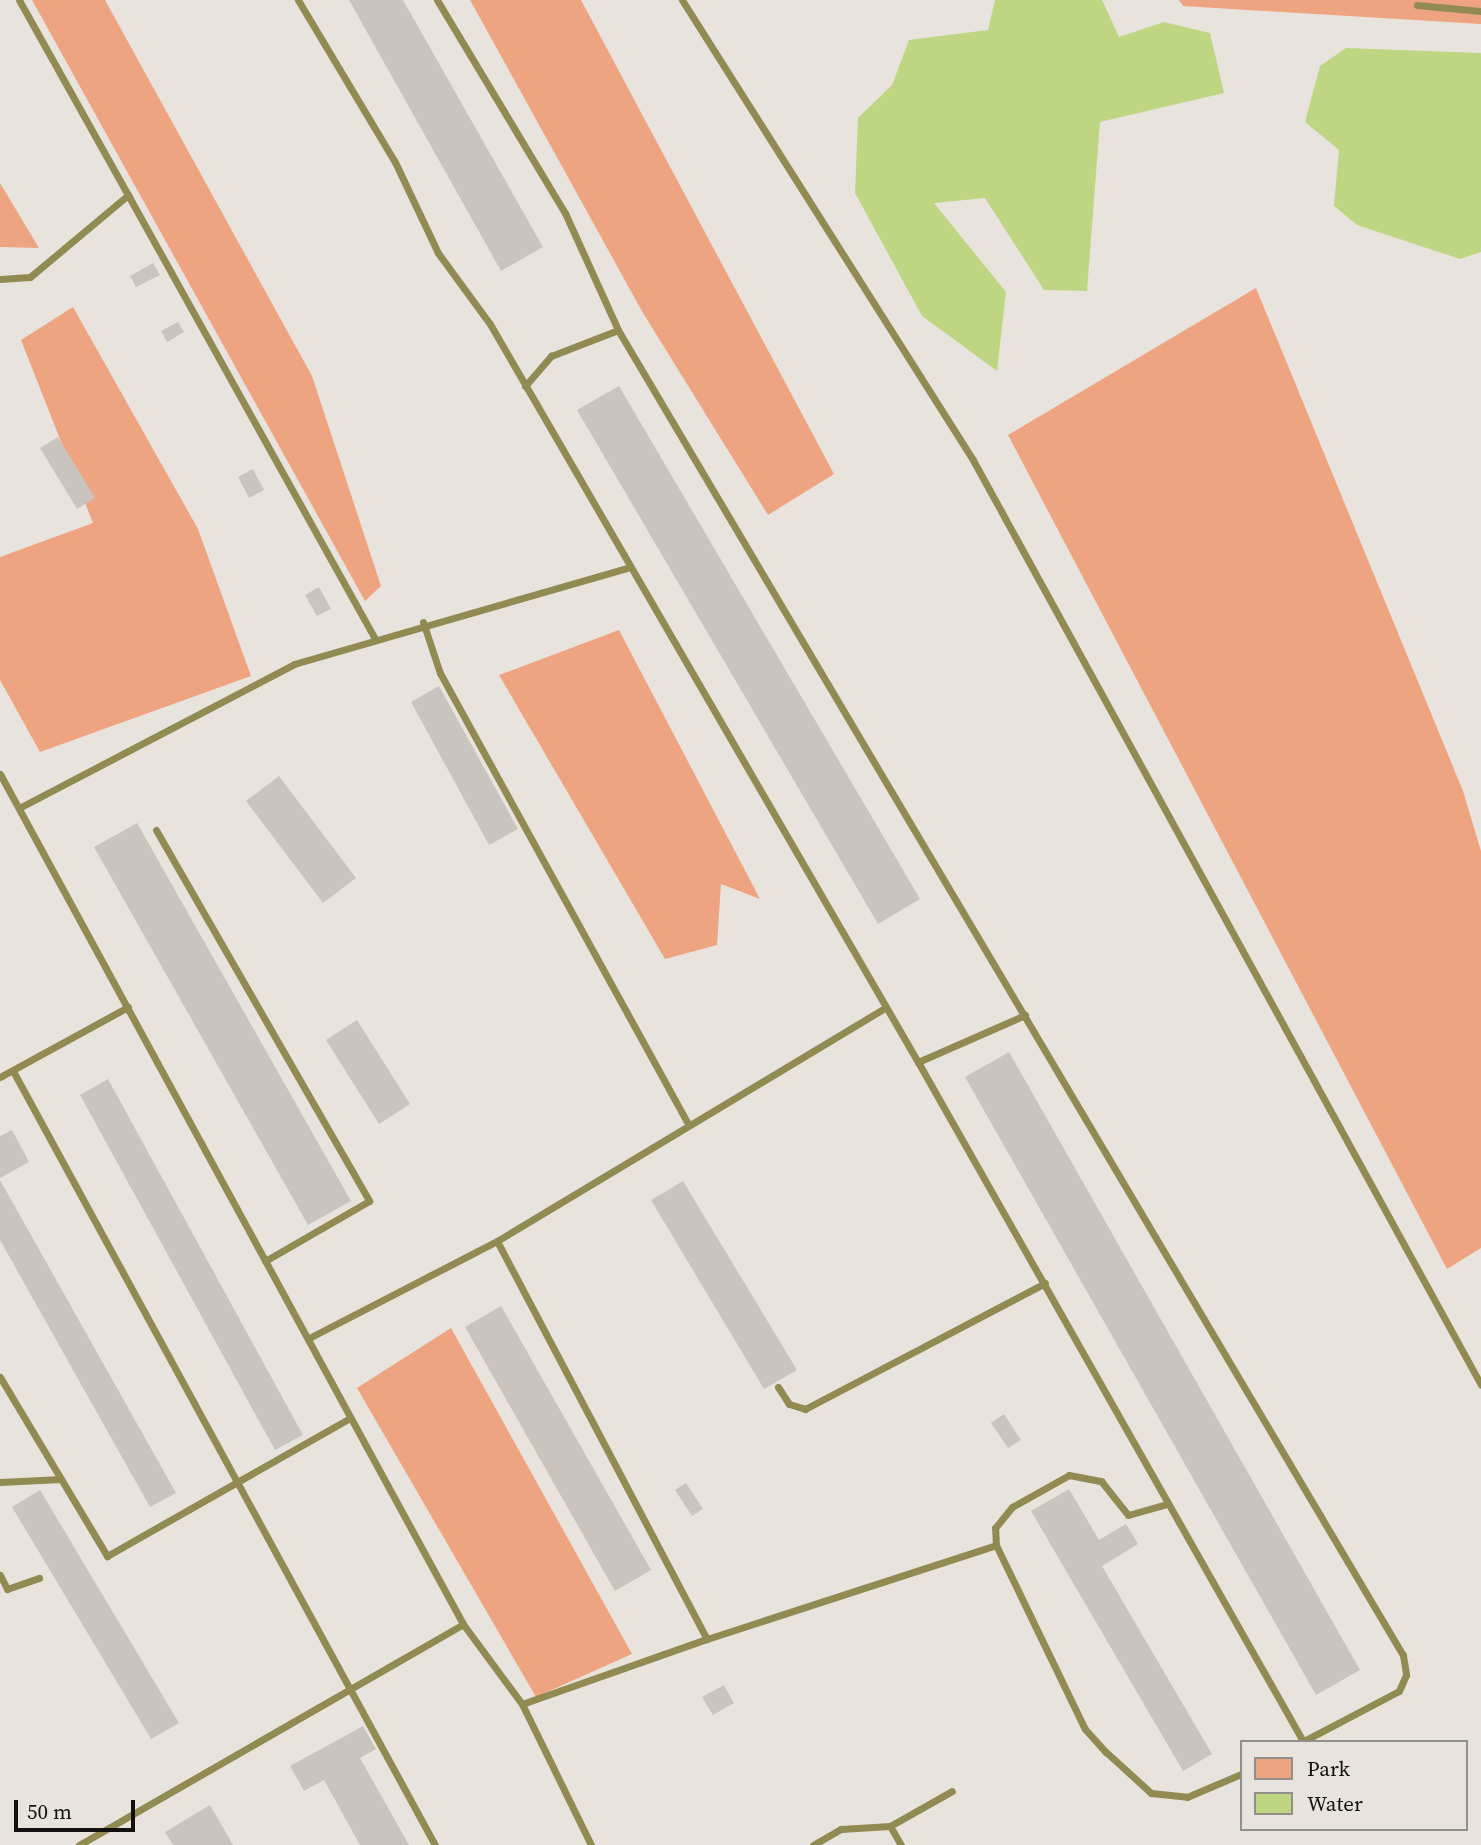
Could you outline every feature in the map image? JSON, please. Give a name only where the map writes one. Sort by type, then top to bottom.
[{"type":"lane","points":[[19,0],[374,637]]},
{"type":"lane","points":[[298,0],[395,162],[439,253],[525,386],[882,1010],[918,1062],[1302,1740]]},
{"type":"lane","points":[[438,0],[565,213],[618,330],[1403,1656],[1406,1675],[1399,1691],[1305,1740]]},
{"type":"lane","points":[[682,0],[973,460],[1481,1385]]},
{"type":"lane","points":[[1418,5],[1481,10]]},
{"type":"lane","points":[[0,279],[30,277],[128,195]]},
{"type":"lane","points":[[525,386],[551,356],[618,330]]},
{"type":"lane","points":[[19,808],[294,664],[423,622],[627,568]]},
{"type":"lane","points":[[423,622],[440,673],[687,1122]]},
{"type":"lane","points":[[0,774],[265,1261],[311,1337],[348,1419],[463,1624],[522,1704],[591,1845]]},
{"type":"lane","points":[[156,830],[369,1201],[265,1261]]},
{"type":"lane","points":[[0,1077],[128,1007]]},
{"type":"lane","points":[[311,1337],[497,1241],[687,1122],[882,1010]]},
{"type":"lane","points":[[918,1062],[1025,1015]]},
{"type":"lane","points":[[13,1070],[241,1480],[435,1845]]},
{"type":"lane","points":[[497,1241],[707,1639]]},
{"type":"lane","points":[[778,1387],[789,1404],[805,1409],[1045,1283]]},
{"type":"lane","points":[[0,1377],[107,1556],[348,1419]]},
{"type":"lane","points":[[1167,1504],[1128,1515],[1101,1481],[1069,1475],[1012,1507],[995,1528],[996,1545],[1085,1729],[1124,1769],[1151,1793],[1186,1797],[1240,1773]]},
{"type":"lane","points":[[0,1482],[61,1479]]},
{"type":"lane","points":[[522,1704],[707,1639],[996,1545]]},
{"type":"lane","points":[[0,1575],[7,1589],[39,1578]]},
{"type":"lane","points":[[79,1845],[352,1691],[463,1624]]},
{"type":"lane","points":[[813,1845],[841,1829],[890,1826],[952,1791]]},
{"type":"lane","points":[[890,1826],[901,1845]]},
{"type":"green space","points":[[32,0],[105,0],[312,376],[381,586],[365,601]]},
{"type":"green space","points":[[470,0],[581,0],[834,474],[768,515],[643,313]]},
{"type":"green space","points":[[1179,0],[1481,0],[1481,24],[1183,6]]},
{"type":"green space","points":[[0,183],[39,248],[0,247]]},
{"type":"green space","points":[[1256,288],[1463,791],[1481,851],[1481,1248],[1447,1269],[1008,435]]},
{"type":"green space","points":[[73,307],[198,529],[251,676],[40,752],[0,680],[0,557],[93,523],[21,340]]},
{"type":"green space","points":[[619,630],[760,899],[721,884],[717,945],[665,959],[499,675]]},
{"type":"green space","points":[[451,1328],[632,1654],[536,1697],[357,1388]]},
{"type":"water","points":[[995,0],[1102,0],[1119,37],[1164,22],[1210,33],[1224,93],[1100,122],[1087,291],[1044,290],[985,198],[934,203],[1006,292],[997,371],[922,316],[855,193],[858,118],[892,85],[909,40],[988,30]]},
{"type":"water","points":[[1346,48],[1481,53],[1481,252],[1460,259],[1357,225],[1334,206],[1339,150],[1305,122],[1320,66]]},
{"type":"building","points":[[349,0],[403,0],[543,247],[501,271]]},
{"type":"building","points":[[153,263],[160,275],[136,287],[130,276]]},
{"type":"building","points":[[178,322],[184,332],[167,342],[161,331]]},
{"type":"building","points":[[619,386],[920,899],[878,924],[577,410]]},
{"type":"building","points":[[58,437],[95,498],[77,509],[40,448]]},
{"type":"building","points":[[253,469],[264,490],[249,498],[238,477]]},
{"type":"building","points":[[319,587],[331,609],[317,616],[305,595]]},
{"type":"building","points":[[439,686],[518,829],[489,845],[411,702]]},
{"type":"building","points":[[279,776],[356,878],[323,903],[246,801]]},
{"type":"building","points":[[137,823],[351,1201],[308,1225],[94,847]]},
{"type":"building","points":[[357,1020],[410,1104],[379,1124],[326,1040]]},
{"type":"building","points":[[1009,1052],[1360,1670],[1316,1695],[965,1077]]},
{"type":"building","points":[[108,1079],[303,1435],[275,1450],[80,1095]]},
{"type":"building","points":[[12,1130],[29,1162],[0,1178],[0,1136]]},
{"type":"building","points":[[0,1180],[176,1493],[150,1507],[0,1240]]},
{"type":"building","points":[[683,1181],[797,1370],[764,1389],[651,1200]]},
{"type":"building","points":[[501,1306],[651,1570],[615,1591],[465,1327]]},
{"type":"building","points":[[1004,1414],[1021,1440],[1008,1448],[991,1423]]},
{"type":"building","points":[[686,1483],[703,1509],[692,1516],[675,1490]]},
{"type":"building","points":[[1069,1489],[1099,1540],[1126,1524],[1138,1544],[1102,1566],[1212,1754],[1183,1771],[1031,1511]]},
{"type":"building","points":[[40,1490],[179,1723],[151,1739],[12,1507]]},
{"type":"building","points":[[724,1685],[734,1703],[713,1715],[702,1697]]},
{"type":"building","points":[[363,1726],[376,1749],[360,1758],[409,1845],[360,1845],[324,1780],[304,1791],[290,1766]]},
{"type":"building","points":[[210,1805],[233,1845],[173,1845],[165,1832]]}]
